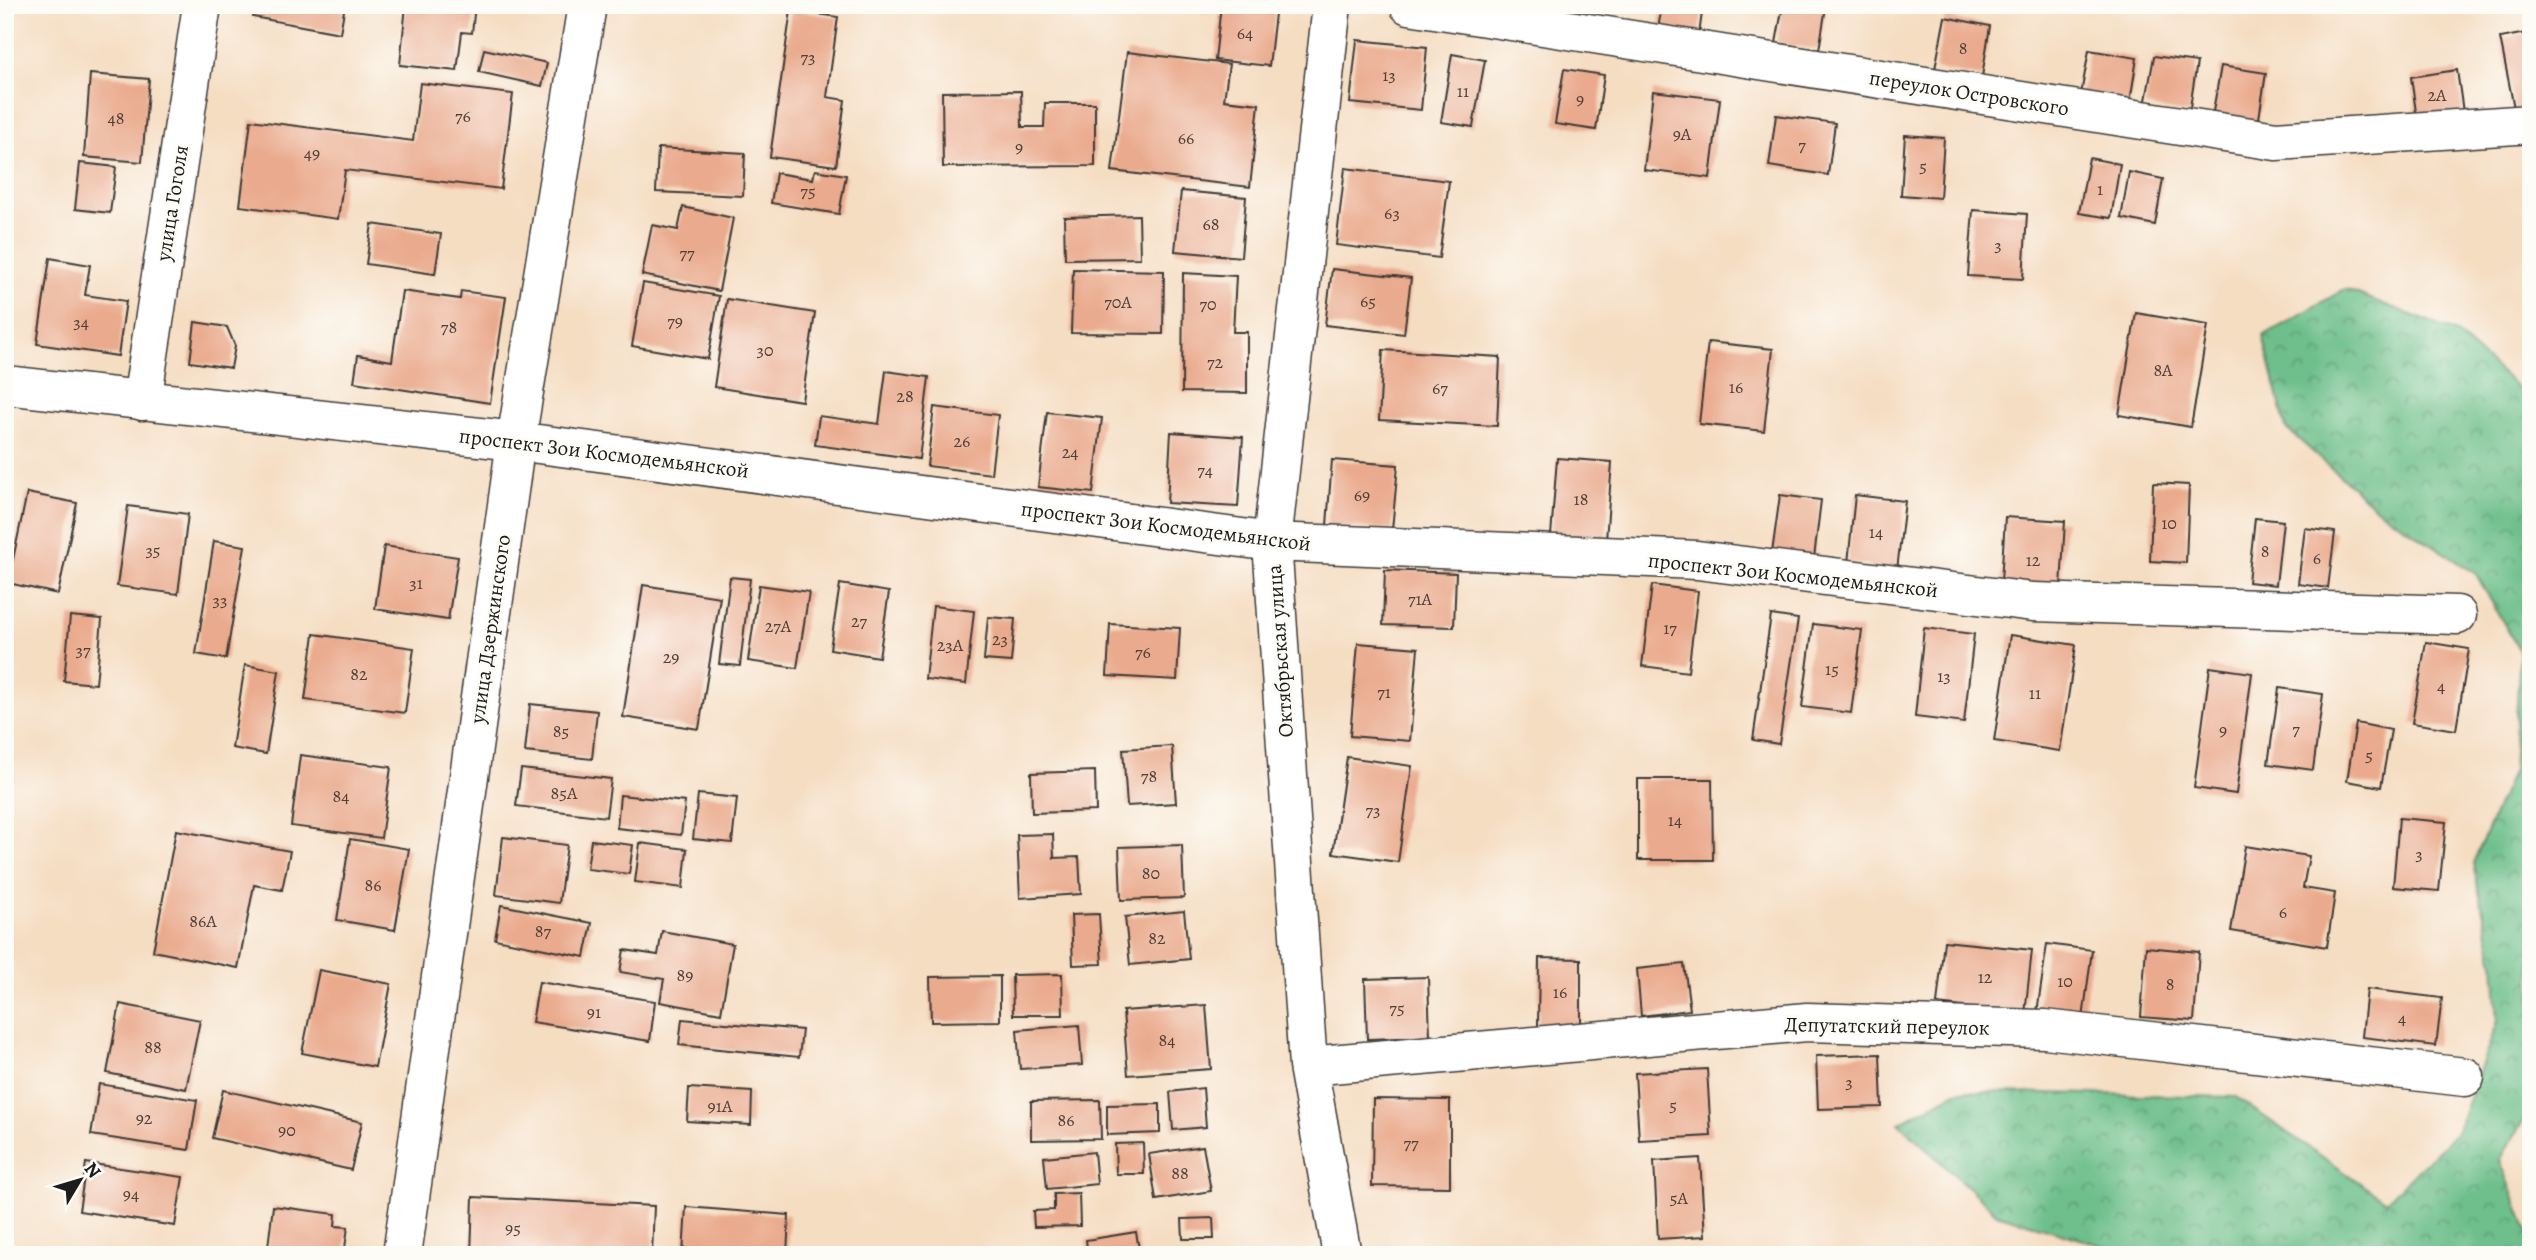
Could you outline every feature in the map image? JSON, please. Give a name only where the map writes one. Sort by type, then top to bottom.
[{"type":"street","name":"улица Гоголя","points":[[142,401],[202,5]]},
{"type":"street","name":"улица Дзержинского","points":[[402,1255],[516,441],[587,5]]},
{"type":"street","name":"Октябрьская улица","points":[[1332,5],[1272,542],[1308,1066],[1342,1255]]},
{"type":"street","name":"переулок Островского","points":[[1409,5],[2276,142],[2531,124]]},
{"type":"street","name":"проспект Зои Космодемьянской","points":[[5,385],[516,441],[1272,542],[1697,560],[2033,602],[2457,615]]},
{"type":"street","name":"Депутатский переулок","points":[[1308,1066],[1807,1022],[2045,1029],[2465,1077]]},
{"type":"green space","points":[[2345,289],[2453,331],[2531,399],[2531,1108],[2500,1160],[2531,1238],[2531,1255],[2133,1255],[1997,1214],[1899,1123],[1958,1091],[2236,1097],[2386,1201],[2456,1133],[2498,1021],[2494,963],[2473,863],[2513,770],[2520,652],[2476,574],[2376,508],[2286,428],[2263,336]]},
{"type":"building","points":[[136,5],[158,5],[156,12]]},
{"type":"building","points":[[256,5],[345,5],[340,33],[253,17]]},
{"type":"building","points":[[406,5],[475,5],[472,33],[462,32],[457,71],[400,65]]},
{"type":"building","points":[[1182,5],[1206,5],[1205,12]]},
{"type":"building","points":[[1221,5],[1276,5],[1269,66],[1215,60]]},
{"type":"building","points":[[1662,5],[1703,5],[1699,35],[1658,29]]},
{"type":"building","points":[[1783,5],[1826,7],[1819,50],[1776,43]]},
{"type":"building","points":[[791,10],[838,17],[827,97],[845,100],[836,166],[770,157]]},
{"type":"building","points":[[1945,17],[1990,26],[1982,77],[1935,69]]},
{"type":"building","points":[[2531,32],[2531,115],[2516,118],[2500,38]]},
{"type":"building","points":[[1357,40],[1427,47],[1421,110],[1350,103]]},
{"type":"building","points":[[484,49],[547,63],[542,86],[479,72]]},
{"type":"building","points":[[2089,50],[2137,58],[2129,108],[2080,100]]},
{"type":"building","points":[[1127,52],[1229,64],[1224,100],[1259,104],[1250,187],[1112,171]]},
{"type":"building","points":[[1452,54],[1485,60],[1473,127],[1441,122]]},
{"type":"building","points":[[2154,56],[2197,62],[2189,114],[2145,106]]},
{"type":"building","points":[[2221,66],[2266,73],[2258,125],[2212,117]]},
{"type":"building","points":[[1564,69],[1604,75],[1596,130],[1555,124]]},
{"type":"building","points":[[2457,70],[2463,112],[2417,119],[2411,77]]},
{"type":"building","points":[[90,74],[149,79],[142,162],[84,157]]},
{"type":"building","points":[[420,83],[513,94],[501,189],[345,170],[338,219],[240,206],[251,120],[413,141]]},
{"type":"building","points":[[1021,91],[1022,127],[1044,127],[1045,103],[1095,103],[1095,166],[943,167],[942,92]]},
{"type":"building","points":[[1653,91],[1720,99],[1710,178],[1644,170]]},
{"type":"building","points":[[1776,115],[1835,123],[1828,175],[1769,166]]},
{"type":"building","points":[[1905,135],[1944,138],[1940,198],[1901,195]]},
{"type":"building","points":[[658,148],[745,153],[743,196],[656,192]]},
{"type":"building","points":[[2089,158],[2120,164],[2111,218],[2079,213]]},
{"type":"building","points":[[80,163],[116,167],[110,213],[75,209]]},
{"type":"building","points":[[1345,168],[1449,181],[1439,258],[1336,245]]},
{"type":"building","points":[[815,170],[846,175],[839,214],[771,203],[776,173],[813,179]]},
{"type":"building","points":[[2129,172],[2163,179],[2155,225],[2121,218]]},
{"type":"building","points":[[1181,191],[1246,197],[1241,257],[1175,251]]},
{"type":"building","points":[[683,207],[733,218],[719,291],[642,275],[652,225],[678,230]]},
{"type":"building","points":[[1973,210],[2027,214],[2023,279],[1968,276]]},
{"type":"building","points":[[1139,215],[1140,258],[1065,259],[1064,217]]},
{"type":"building","points":[[372,224],[441,234],[435,274],[366,264]]},
{"type":"building","points":[[50,258],[90,265],[85,295],[126,301],[118,356],[37,344]]},
{"type":"building","points":[[1073,269],[1164,271],[1163,334],[1071,333]]},
{"type":"building","points":[[1332,269],[1411,278],[1404,334],[1325,325]]},
{"type":"building","points":[[1183,273],[1236,276],[1233,332],[1247,332],[1247,393],[1182,392]]},
{"type":"building","points":[[643,283],[719,296],[708,359],[632,346]]},
{"type":"building","points":[[402,291],[460,299],[461,291],[506,297],[490,403],[354,382],[358,355],[392,361]]},
{"type":"building","points":[[727,299],[815,313],[802,401],[714,387]]},
{"type":"building","points":[[2136,313],[2208,325],[2191,427],[2119,415]]},
{"type":"building","points":[[195,322],[227,327],[235,346],[231,368],[190,362]]},
{"type":"building","points":[[1708,342],[1773,349],[1764,431],[1699,424]]},
{"type":"building","points":[[1383,350],[1500,357],[1497,426],[1379,420]]},
{"type":"building","points":[[886,371],[929,377],[919,459],[815,445],[819,416],[879,424]]},
{"type":"building","points":[[934,407],[998,415],[991,474],[927,466]]},
{"type":"building","points":[[1047,412],[1102,418],[1093,493],[1038,487]]},
{"type":"building","points":[[1171,432],[1243,437],[1238,507],[1167,503]]},
{"type":"building","points":[[1557,458],[1612,462],[1606,540],[1551,536]]},
{"type":"building","points":[[1332,460],[1398,465],[1392,530],[1327,525]]},
{"type":"building","points":[[2153,483],[2189,485],[2186,563],[2150,561]]},
{"type":"building","points":[[27,493],[77,503],[58,594],[8,583]]},
{"type":"building","points":[[1780,495],[1821,500],[1814,558],[1772,553]]},
{"type":"building","points":[[1855,495],[1905,501],[1897,570],[1848,563]]},
{"type":"building","points":[[128,506],[188,514],[178,594],[117,586]]},
{"type":"building","points":[[2005,517],[2065,521],[2060,603],[2000,599]]},
{"type":"building","points":[[2255,518],[2283,521],[2276,585],[2248,582]]},
{"type":"building","points":[[2305,528],[2335,532],[2328,588],[2298,584]]},
{"type":"building","points":[[214,541],[245,546],[226,659],[196,654]]},
{"type":"building","points":[[384,546],[458,557],[448,620],[375,609]]},
{"type":"building","points":[[1385,570],[1456,573],[1454,627],[1383,625]]},
{"type":"building","points":[[730,577],[750,579],[740,666],[719,664]]},
{"type":"building","points":[[840,584],[889,592],[879,657],[830,649]]},
{"type":"building","points":[[643,585],[720,597],[699,729],[623,717]]},
{"type":"building","points":[[759,585],[809,592],[797,668],[748,661]]},
{"type":"building","points":[[1652,585],[1698,591],[1688,672],[1642,666]]},
{"type":"building","points":[[933,606],[974,611],[966,684],[925,679]]},
{"type":"building","points":[[1771,615],[1798,619],[1779,744],[1753,740]]},
{"type":"building","points":[[70,616],[102,619],[96,684],[64,681]]},
{"type":"building","points":[[988,617],[1015,619],[1011,662],[984,660]]},
{"type":"building","points":[[1110,624],[1180,628],[1177,680],[1107,676]]},
{"type":"building","points":[[1813,624],[1862,630],[1851,713],[1802,707]]},
{"type":"building","points":[[1924,628],[1974,634],[1964,723],[1915,717]]},
{"type":"building","points":[[314,634],[414,648],[405,713],[305,700]]},
{"type":"building","points":[[2010,635],[2076,645],[2060,751],[1994,741]]},
{"type":"building","points":[[2426,642],[2469,649],[2456,730],[2412,723]]},
{"type":"building","points":[[1358,643],[1418,648],[1410,741],[1350,736]]},
{"type":"building","points":[[245,665],[279,671],[266,754],[232,748]]},
{"type":"building","points":[[2210,667],[2252,673],[2236,794],[2194,788]]},
{"type":"building","points":[[2279,688],[2323,694],[2313,770],[2268,764]]},
{"type":"building","points":[[530,704],[597,711],[592,759],[525,752]]},
{"type":"building","points":[[2356,723],[2391,730],[2381,787],[2347,781]]},
{"type":"building","points":[[1172,746],[1176,803],[1127,806],[1123,749]]},
{"type":"building","points":[[300,755],[391,767],[381,838],[291,826]]},
{"type":"building","points":[[1347,757],[1412,766],[1398,862],[1333,853]]},
{"type":"building","points":[[521,769],[611,779],[606,817],[516,806]]},
{"type":"building","points":[[1095,771],[1096,811],[1032,813],[1031,773]]},
{"type":"building","points":[[1638,779],[1712,779],[1713,860],[1638,860]]},
{"type":"building","points":[[698,794],[737,798],[732,843],[693,839]]},
{"type":"building","points":[[620,795],[685,802],[681,835],[617,828]]},
{"type":"building","points":[[2399,818],[2446,822],[2439,891],[2393,887]]},
{"type":"building","points":[[176,830],[290,851],[282,890],[254,885],[238,968],[153,951]]},
{"type":"building","points":[[1053,834],[1054,858],[1079,857],[1081,894],[1020,898],[1017,835]]},
{"type":"building","points":[[503,837],[567,845],[559,903],[496,895]]},
{"type":"building","points":[[350,839],[409,849],[395,930],[337,920]]},
{"type":"building","points":[[591,840],[633,845],[629,874],[587,869]]},
{"type":"building","points":[[640,843],[687,849],[683,888],[635,882]]},
{"type":"building","points":[[1182,845],[1184,898],[1121,900],[1119,847]]},
{"type":"building","points":[[2245,846],[2309,856],[2303,888],[2335,893],[2327,947],[2231,931]]},
{"type":"building","points":[[501,905],[592,923],[585,957],[495,939]]},
{"type":"building","points":[[1184,911],[1189,959],[1130,965],[1125,917]]},
{"type":"building","points":[[1099,914],[1102,964],[1073,965],[1071,915]]},
{"type":"building","points":[[662,931],[733,944],[721,1013],[660,1002],[664,979],[620,972],[624,950],[658,955]]},
{"type":"building","points":[[1944,941],[2032,950],[2025,1014],[1937,1004]]},
{"type":"building","points":[[2047,944],[2092,950],[2083,1019],[2037,1013]]},
{"type":"building","points":[[2146,947],[2199,952],[2194,1021],[2141,1017]]},
{"type":"building","points":[[1539,958],[1581,959],[1581,1026],[1538,1026]]},
{"type":"building","points":[[1684,964],[1690,1010],[1641,1016],[1637,969]]},
{"type":"building","points":[[319,970],[391,984],[375,1067],[302,1053]]},
{"type":"building","points":[[1062,974],[1063,1015],[1013,1015],[1012,975]]},
{"type":"building","points":[[1000,976],[1000,1021],[931,1022],[930,977]]},
{"type":"building","points":[[1428,977],[1430,1037],[1367,1039],[1365,979]]},
{"type":"building","points":[[539,982],[655,1001],[650,1041],[532,1022]]},
{"type":"building","points":[[2367,989],[2442,998],[2436,1046],[2362,1037]]},
{"type":"building","points":[[120,1004],[200,1020],[186,1089],[107,1073]]},
{"type":"building","points":[[1206,1005],[1211,1069],[1128,1075],[1123,1011]]},
{"type":"building","points":[[682,1019],[802,1030],[799,1057],[679,1045]]},
{"type":"building","points":[[1079,1025],[1082,1065],[1020,1069],[1017,1030]]},
{"type":"building","points":[[1880,1054],[1882,1107],[1818,1109],[1816,1056]]},
{"type":"building","points":[[1707,1069],[1711,1136],[1639,1140],[1635,1073]]},
{"type":"building","points":[[99,1084],[197,1100],[189,1150],[91,1135]]},
{"type":"building","points":[[689,1088],[752,1092],[751,1125],[687,1121]]},
{"type":"building","points":[[1203,1088],[1206,1127],[1173,1130],[1170,1092]]},
{"type":"building","points":[[223,1090],[362,1122],[351,1170],[212,1138]]},
{"type":"building","points":[[1373,1099],[1450,1100],[1450,1187],[1372,1186]]},
{"type":"building","points":[[1100,1100],[1101,1139],[1031,1140],[1031,1101]]},
{"type":"building","points":[[1160,1104],[1160,1133],[1107,1135],[1107,1105]]},
{"type":"building","points":[[1143,1143],[1144,1174],[1116,1174],[1115,1144]]},
{"type":"building","points":[[1203,1146],[1211,1191],[1156,1200],[1149,1154]]},
{"type":"building","points":[[1094,1152],[1097,1184],[1047,1189],[1044,1157]]},
{"type":"building","points":[[1700,1158],[1705,1236],[1658,1239],[1654,1161]]},
{"type":"building","points":[[86,1163],[183,1177],[175,1226],[79,1211]]},
{"type":"building","points":[[1079,1193],[1080,1226],[1034,1227],[1033,1211],[1054,1210],[1054,1194]]},
{"type":"building","points":[[473,1197],[654,1206],[652,1255],[471,1255]]},
{"type":"building","points":[[273,1206],[336,1214],[335,1226],[348,1227],[344,1255],[267,1255]]},
{"type":"building","points":[[686,1207],[789,1215],[787,1255],[683,1255]]},
{"type":"building","points":[[1213,1218],[1214,1239],[1183,1239],[1182,1219]]},
{"type":"building","points":[[1136,1232],[1140,1255],[1088,1255],[1086,1240]]}]
